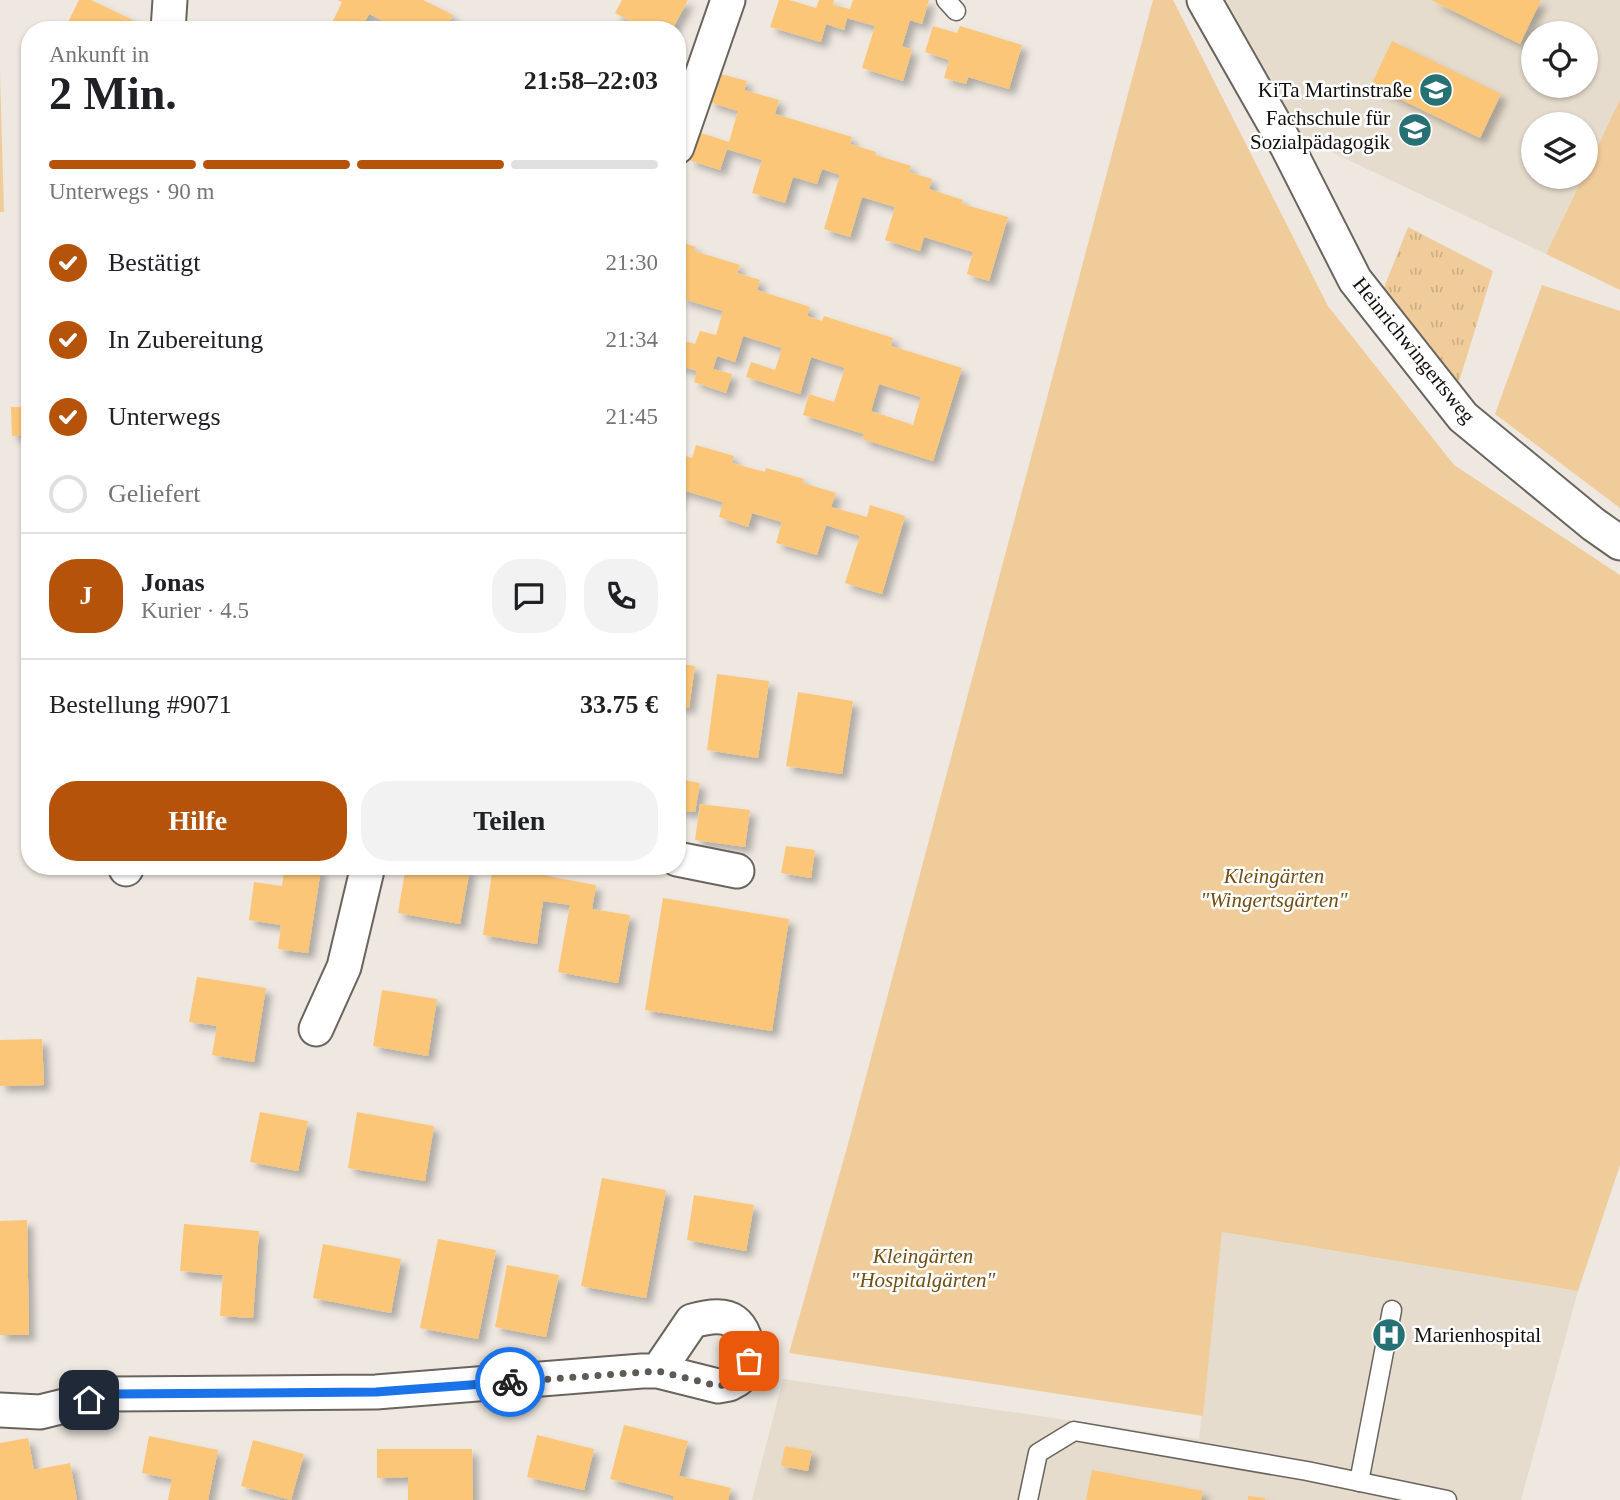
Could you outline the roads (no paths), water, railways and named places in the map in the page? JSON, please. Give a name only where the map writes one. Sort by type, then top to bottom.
[{"type":"street","points":[[169,21],[170,0]]},
{"type":"street","points":[[686,121],[728,0]]},
{"type":"street","name":"Heinrichwingertsweg","points":[[1204,0],[1287,145],[1355,280],[1463,417],[1620,543]]},
{"type":"street","points":[[686,861],[737,871]]},
{"type":"street","points":[[316,1029],[344,967],[366,875]]},
{"type":"street","points":[[0,1410],[40,1412],[113,1394],[376,1392],[658,1371]]},
{"type":"lane","points":[[1359,1482],[1392,1310]]},
{"type":"lane","points":[[1028,1500],[1038,1453],[1074,1431],[1447,1500]]},
{"type":"place","name":"KiTa Martinstraße","points":[[1436,90]]},
{"type":"place","name":"Fachschule für Sozialpädagogik","points":[[1415,130]]},
{"type":"place","name":"Marienhospital","points":[[1389,1335]]},
{"type":"park label","name":"Kleingärten \"Wingertsgärten\"","points":[[1274,888]]},
{"type":"park label","name":"Kleingärten \"Hospitalgärten\"","points":[[923,1268]]}]
